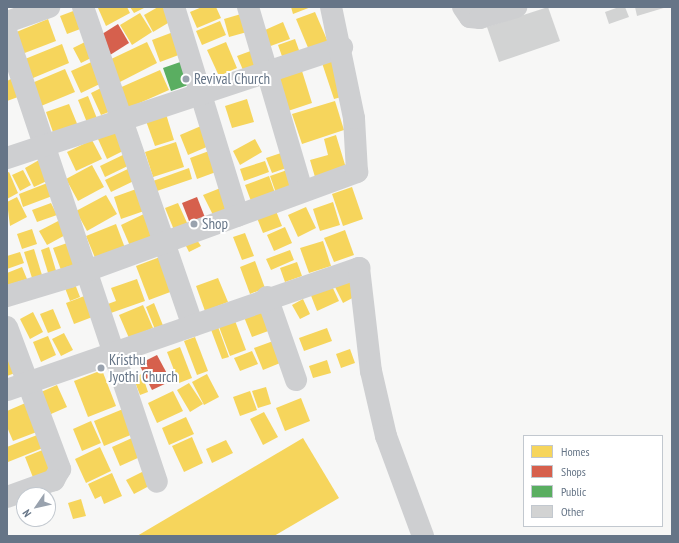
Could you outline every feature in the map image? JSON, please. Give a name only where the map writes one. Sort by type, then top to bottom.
[{"type":"street","points":[[7,22],[49,7]]},
{"type":"street","points":[[83,7],[120,118],[165,240],[193,326]]},
{"type":"street","points":[[174,7],[202,93],[238,215]]},
{"type":"street","points":[[248,7],[271,73],[302,190]]},
{"type":"street","points":[[7,296],[83,271],[165,240],[238,215],[302,190],[357,172],[354,118],[342,47],[331,7]]},
{"type":"street","points":[[463,7],[470,17],[480,18],[516,7]]},
{"type":"street","points":[[7,34],[83,271],[157,482]]},
{"type":"street","points":[[7,158],[120,118],[271,73],[342,47]]},
{"type":"street","points":[[7,390],[193,326],[268,297],[359,268],[371,371],[386,436],[423,536]]},
{"type":"street","points":[[268,297],[296,380]]},
{"type":"street","points":[[7,327],[60,469],[54,480],[7,497]]},
{"type":"building: Homes","points":[[127,7],[130,13],[106,26],[98,8]]},
{"type":"building: Homes","points":[[130,7],[146,7],[134,13]]},
{"type":"building: Homes","points":[[158,7],[166,7],[173,20],[153,32],[144,15]]},
{"type":"building: Homes","points":[[202,7],[216,7],[221,18],[197,28],[190,12]]},
{"type":"building: Homes","points":[[291,7],[311,7],[293,14]]},
{"type":"building: Homes","points":[[76,10],[83,28],[67,34],[60,16]]},
{"type":"building: Homes","points":[[315,12],[328,42],[309,50],[296,19]]},
{"type":"building: Homes","points":[[140,13],[152,32],[132,45],[120,25]]},
{"type":"building: Homes","points":[[241,14],[247,32],[229,37],[224,19]]},
{"type":"building: Homes","points":[[48,19],[56,41],[22,54],[14,33]]},
{"type":"building: Homes","points":[[220,21],[226,35],[202,45],[196,31]]},
{"type":"building: Homes","points":[[283,22],[290,39],[265,48],[265,30]]},
{"type":"building: Homes","points":[[176,31],[184,53],[160,62],[152,40]]},
{"type":"building: Homes","points":[[295,39],[300,53],[283,59],[278,45]]},
{"type":"building: Homes","points":[[87,41],[95,56],[81,63],[73,48]]},
{"type":"building: Homes","points":[[147,42],[157,63],[118,83],[107,61]]},
{"type":"building: Homes","points":[[226,42],[237,68],[219,76],[207,50]]},
{"type":"building: Homes","points":[[62,44],[69,63],[33,78],[25,59]]},
{"type":"building: Homes","points":[[256,49],[262,64],[243,70],[237,56]]},
{"type":"building: Homes","points":[[333,59],[345,96],[334,99],[322,63]]},
{"type":"building: Homes","points":[[96,60],[106,81],[81,93],[71,71]]},
{"type":"building: Homes","points":[[65,69],[75,92],[41,106],[32,83]]},
{"type":"building: Homes","points":[[160,70],[169,90],[126,109],[117,89]]},
{"type":"building: Homes","points":[[302,71],[312,103],[288,111],[279,79]]},
{"type":"building: Homes","points":[[11,79],[18,97],[7,101],[7,81]]},
{"type":"building: Homes","points":[[103,87],[114,110],[101,115],[91,93]]},
{"type":"building: Homes","points":[[88,96],[98,121],[88,125],[78,100]]},
{"type":"building: Homes","points":[[247,99],[254,122],[232,128],[225,106]]},
{"type":"building: Homes","points":[[335,101],[344,130],[302,144],[292,114]]},
{"type":"building: Homes","points":[[69,104],[78,126],[54,135],[46,112]]},
{"type":"building: Homes","points":[[166,114],[174,140],[155,146],[146,121]]},
{"type":"building: Homes","points":[[201,126],[209,146],[188,155],[180,135]]},
{"type":"building: Homes","points":[[120,129],[129,148],[107,159],[98,139]]},
{"type":"building: Homes","points":[[336,135],[346,168],[315,177],[310,160],[328,155],[324,139]]},
{"type":"building: Homes","points":[[255,139],[262,152],[240,165],[233,151]]},
{"type":"building: Homes","points":[[92,140],[102,159],[76,171],[67,152]]},
{"type":"building: Homes","points":[[176,142],[184,167],[153,177],[145,152]]},
{"type":"building: Homes","points":[[209,151],[216,172],[197,179],[190,158]]},
{"type":"building: Homes","points":[[287,151],[292,166],[272,173],[266,158]]},
{"type":"building: Homes","points":[[129,152],[134,163],[105,177],[100,166]]},
{"type":"building: Homes","points":[[39,160],[49,180],[34,187],[25,168]]},
{"type":"building: Homes","points":[[265,161],[269,172],[244,181],[240,169]]},
{"type":"building: Homes","points":[[92,165],[104,187],[78,201],[66,179]]},
{"type":"building: Homes","points":[[134,166],[140,178],[111,192],[105,180]]},
{"type":"building: Homes","points":[[189,168],[192,179],[157,191],[153,181]]},
{"type":"building: Homes","points":[[290,169],[296,186],[276,193],[270,176]]},
{"type":"building: Homes","points":[[23,170],[31,185],[20,191],[12,175]]},
{"type":"building: Homes","points":[[9,172],[18,193],[7,199],[7,173]]},
{"type":"building: Homes","points":[[269,176],[275,193],[251,201],[245,185]]},
{"type":"building: Homes","points":[[50,182],[55,195],[23,207],[19,194]]},
{"type":"building: Homes","points":[[223,187],[232,207],[213,215],[203,195]]},
{"type":"building: Homes","points":[[352,187],[363,219],[343,226],[332,194]]},
{"type":"building: Homes","points":[[139,188],[147,210],[121,219],[114,197]]},
{"type":"building: Homes","points":[[106,195],[117,214],[87,231],[76,211]]},
{"type":"building: Homes","points":[[17,197],[27,217],[10,226],[7,202]]},
{"type":"building: Homes","points":[[333,202],[340,225],[320,231],[313,209]]},
{"type":"building: Homes","points":[[51,203],[57,215],[37,222],[32,210]]},
{"type":"building: Homes","points":[[178,203],[188,225],[174,230],[165,208]]},
{"type":"building: Homes","points":[[306,207],[316,228],[298,237],[288,215]]},
{"type":"building: Homes","points":[[276,211],[282,226],[263,233],[257,218]]},
{"type":"building: Homes","points":[[146,213],[156,234],[130,246],[121,225]]},
{"type":"building: Homes","points":[[62,219],[69,233],[47,245],[39,231]]},
{"type":"building: Homes","points":[[116,224],[125,248],[96,260],[86,236]]},
{"type":"building: Homes","points":[[285,227],[292,243],[274,251],[267,235]]},
{"type":"building: Homes","points":[[32,229],[37,244],[22,249],[17,234]]},
{"type":"building: Homes","points":[[345,230],[354,255],[334,262],[324,238]]},
{"type":"building: Homes","points":[[245,233],[254,256],[242,260],[233,237]]},
{"type":"building: Homes","points":[[197,240],[201,246],[189,252],[186,246]]},
{"type":"building: Homes","points":[[323,241],[331,266],[309,273],[300,248]]},
{"type":"building: Homes","points":[[70,242],[78,264],[61,270],[53,248]]},
{"type":"building: Homes","points":[[49,247],[57,274],[49,276],[41,250]]},
{"type":"building: Homes","points":[[34,249],[42,275],[32,278],[24,252]]},
{"type":"building: Homes","points":[[290,250],[294,260],[271,270],[266,259]]},
{"type":"building: Homes","points":[[20,252],[24,263],[7,269],[7,256]]},
{"type":"building: Homes","points":[[160,257],[173,291],[149,300],[136,266]]},
{"type":"building: Homes","points":[[255,261],[265,288],[250,294],[240,267]]},
{"type":"building: Homes","points":[[297,262],[302,276],[285,282],[280,268]]},
{"type":"building: Homes","points":[[22,267],[27,279],[8,285],[7,273]]},
{"type":"building: Homes","points":[[350,276],[360,294],[343,303],[334,285]]},
{"type":"building: Homes","points":[[218,278],[228,302],[205,311],[196,286]]},
{"type":"building: Homes","points":[[137,279],[145,301],[108,314],[105,305],[116,301],[111,288]]},
{"type":"building: Homes","points":[[75,284],[80,297],[70,301],[65,288]]},
{"type":"building: Homes","points":[[331,284],[339,301],[317,311],[310,293]]},
{"type":"building: Homes","points":[[87,295],[95,316],[74,324],[66,303]]},
{"type":"building: Homes","points":[[303,299],[310,314],[300,319],[292,305]]},
{"type":"building: Homes","points":[[154,303],[164,328],[156,332],[146,307]]},
{"type":"building: Homes","points":[[143,305],[153,328],[129,338],[119,315]]},
{"type":"building: Homes","points":[[53,309],[61,328],[48,333],[40,314]]},
{"type":"building: Homes","points":[[264,310],[271,330],[252,337],[244,317]]},
{"type":"building: Homes","points":[[33,312],[43,332],[30,339],[20,319]]},
{"type":"building: Homes","points":[[234,318],[246,350],[230,356],[218,324]]},
{"type":"building: Homes","points":[[217,324],[229,357],[222,359],[210,327]]},
{"type":"building: Homes","points":[[327,328],[332,341],[304,351],[299,338]]},
{"type":"building: Homes","points":[[64,333],[73,350],[61,356],[52,339]]},
{"type":"building: Homes","points":[[48,336],[56,355],[41,362],[33,342]]},
{"type":"building: Homes","points":[[195,337],[208,371],[197,375],[184,341]]},
{"type":"building: Homes","points":[[276,340],[285,361],[263,370],[254,348]]},
{"type":"building: Homes","points":[[180,347],[192,378],[179,383],[167,352]]},
{"type":"building: Homes","points":[[350,349],[355,363],[341,368],[336,354]]},
{"type":"building: Homes","points":[[252,351],[258,364],[240,371],[234,358]]},
{"type":"building: Homes","points":[[7,354],[15,373],[7,376]]},
{"type":"building: Homes","points":[[327,360],[331,373],[313,378],[309,366]]},
{"type":"building: Homes","points":[[102,370],[116,406],[88,417],[74,381]]},
{"type":"building: Homes","points":[[142,374],[148,392],[140,395],[133,377]]},
{"type":"building: Homes","points":[[207,374],[219,397],[204,405],[192,382]]},
{"type":"building: Homes","points":[[189,383],[203,404],[190,412],[177,390]]},
{"type":"building: Homes","points":[[57,385],[67,407],[51,414],[41,392]]},
{"type":"building: Homes","points":[[266,387],[271,404],[258,408],[252,391]]},
{"type":"building: Homes","points":[[173,391],[183,411],[157,423],[148,403]]},
{"type":"building: Homes","points":[[250,391],[257,410],[240,416],[233,397]]},
{"type":"building: Homes","points":[[301,398],[310,421],[285,431],[276,408]]},
{"type":"building: Homes","points":[[30,401],[42,430],[13,441],[7,427],[7,411]]},
{"type":"building: Homes","points":[[123,409],[133,434],[104,446],[94,421]]},
{"type":"building: Homes","points":[[264,412],[278,437],[263,445],[250,419]]},
{"type":"building: Homes","points":[[186,417],[194,434],[169,445],[162,428]]},
{"type":"building: Homes","points":[[91,421],[101,443],[82,451],[73,429]]},
{"type":"building: Homes","points":[[42,433],[48,446],[8,462],[7,447]]},
{"type":"building: Homes","points":[[192,437],[203,463],[184,472],[172,446]]},
{"type":"building: Homes","points":[[132,438],[140,457],[120,466],[112,447]]},
{"type":"building: Homes","points":[[303,438],[339,498],[274,536],[137,536]]},
{"type":"building: Homes","points":[[226,440],[233,453],[212,463],[206,449]]},
{"type":"building: Homes","points":[[100,447],[111,471],[86,483],[75,459]]},
{"type":"building: Homes","points":[[45,449],[54,472],[34,480],[25,457]]},
{"type":"building: Homes","points":[[144,471],[151,485],[134,494],[126,480]]},
{"type":"building: Homes","points":[[112,473],[122,496],[104,504],[101,496],[95,499],[88,484]]},
{"type":"building: Homes","points":[[81,499],[86,516],[73,519],[68,503]]},
{"type":"building: Shops","points":[[118,24],[129,43],[110,55],[99,36]]},
{"type":"building: Shops","points":[[197,197],[206,220],[191,226],[182,203]]},
{"type":"building: Shops","points":[[157,355],[171,381],[152,390],[139,364]]},
{"type":"building: Public","points":[[186,60],[194,83],[171,91],[163,68]]},
{"type":"building: Other","points":[[548,7],[560,41],[499,62],[487,27]]},
{"type":"building: Other","points":[[619,7],[625,7],[629,17],[609,24],[605,12]]},
{"type":"building: Other","points":[[635,7],[667,7],[637,16]]},
{"type":"place","name":"Revival Church","points":[[186,79]]},
{"type":"place","name":"Shop","points":[[194,224]]},
{"type":"place","name":"Kristhu Jyothi Church","points":[[101,368]]}]
